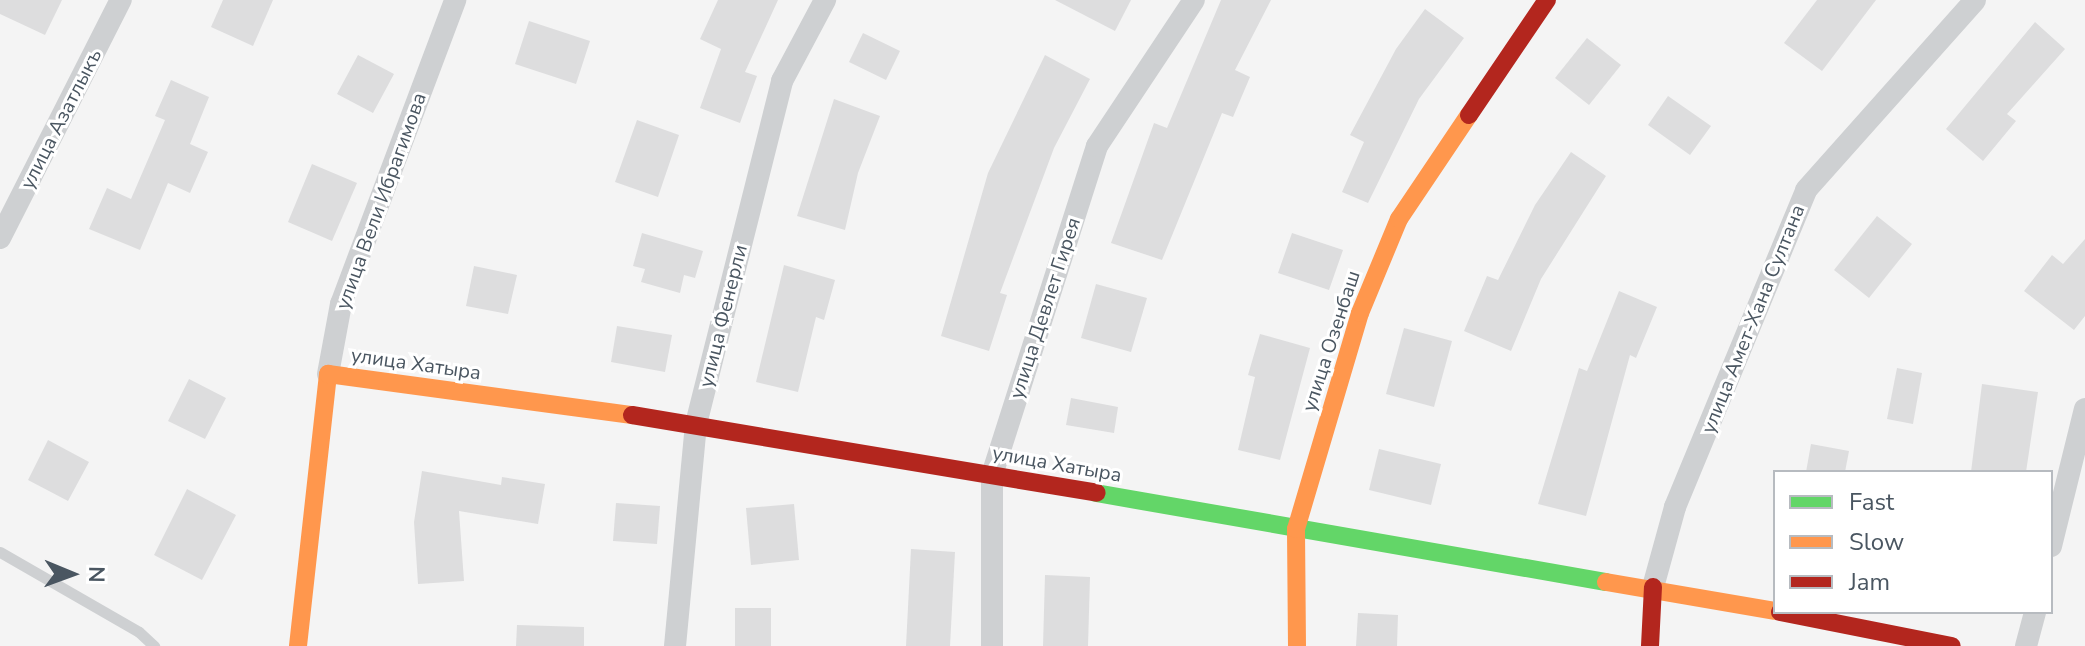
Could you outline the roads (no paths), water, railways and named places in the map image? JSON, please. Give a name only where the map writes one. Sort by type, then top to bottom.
[{"type":"street","name":"улица Азатлыкъ","points":[[0,238],[121,0]]},
{"type":"street","name":"улица Вели Ибрагимова","points":[[298,646],[328,374],[341,304],[455,0]]},
{"type":"street","name":"улица Фенерли","points":[[675,646],[696,424],[782,81],[825,0]]},
{"type":"street","name":"улица Девлет Гирея","points":[[992,646],[992,475],[1097,146],[1194,0]]},
{"type":"street","name":"улица Озенбаш","points":[[1297,646],[1296,529],[1360,313],[1399,219],[1547,0]]},
{"type":"street","name":"улица Амет-Хана Султана","points":[[1650,646],[1653,587],[1675,507],[1806,190],[1975,0]]},
{"type":"street","name":"улица Хатыра","points":[[328,374],[696,424],[1296,529],[1653,587],[1773,611]]},
{"type":"street","points":[[2053,538],[2085,409]]},
{"type":"street","name":"улица Хатыра","points":[[1787,614],[1952,646]]},
{"type":"street","points":[[2026,646],[2034,614]]},
{"type":"lane","points":[[0,552],[139,632],[154,646]]}]
